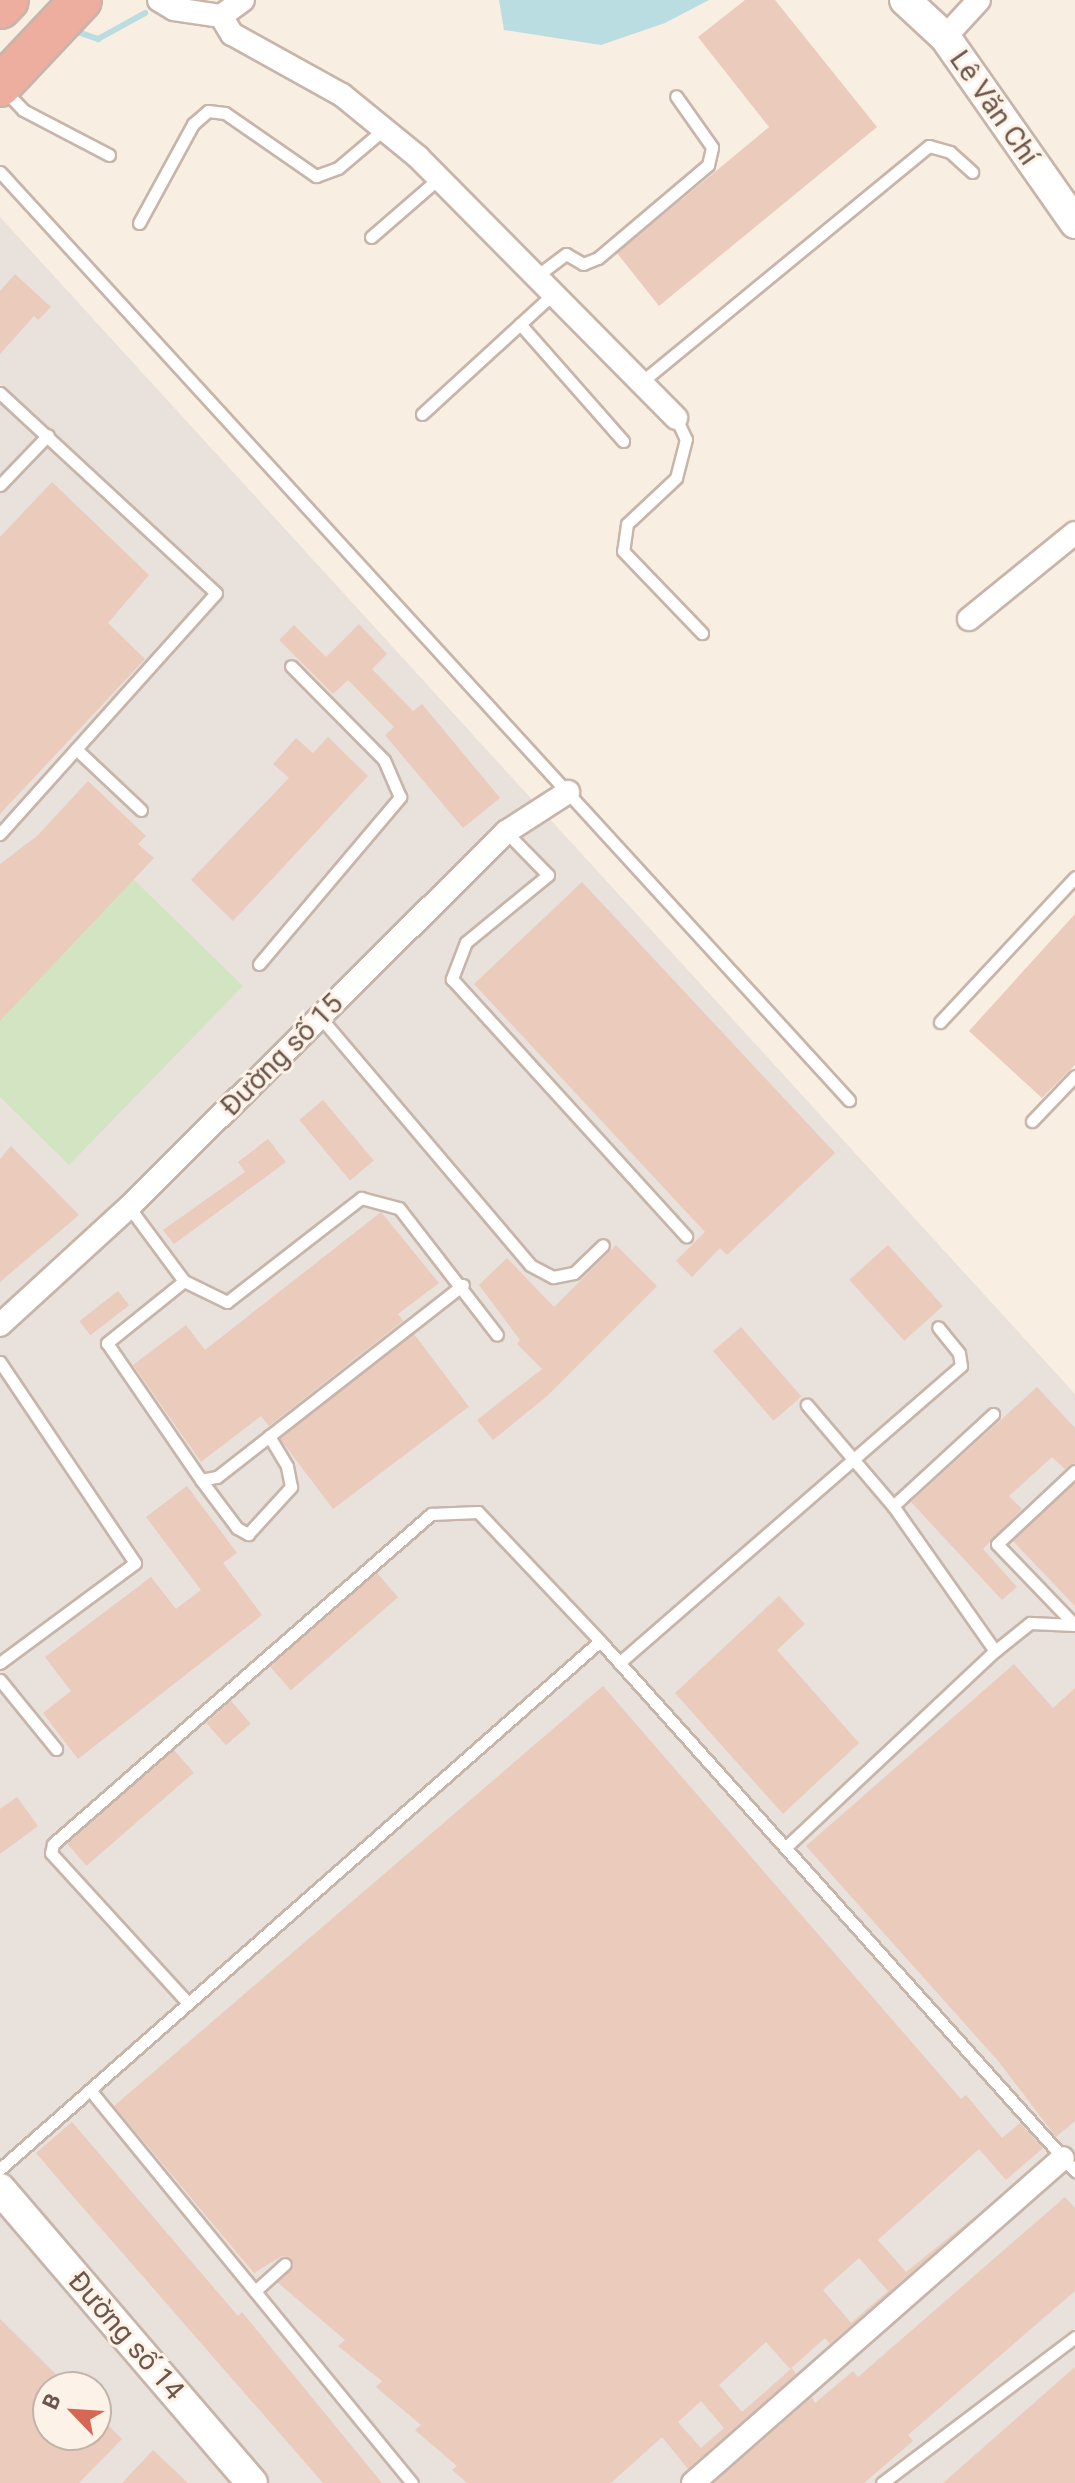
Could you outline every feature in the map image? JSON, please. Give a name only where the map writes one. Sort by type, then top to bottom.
[{"type":"highway","points":[[0,8],[8,0]]},
{"type":"highway","points":[[0,54],[51,0]]},
{"type":"highway","points":[[0,86],[81,0]]},
{"type":"street","points":[[159,0],[174,9],[221,16],[243,0]]},
{"type":"street","name":"Lê Văn Chí","points":[[905,0],[945,37],[1075,223]]},
{"type":"street","points":[[945,37],[979,0]]},
{"type":"street","points":[[221,16],[232,34],[342,95],[384,129],[538,275],[639,385],[676,418]]},
{"type":"street","points":[[969,619],[1075,533]]},
{"type":"street","name":"Đường số 15","points":[[0,1325],[129,1207],[506,832],[568,792]]},
{"type":"street","points":[[693,2483],[1069,2165]]},
{"type":"street","name":"Đường số 14","points":[[0,2189],[252,2483]]},
{"type":"lane","points":[[0,86],[23,110],[109,155]]},
{"type":"lane","points":[[538,275],[566,254],[583,264],[598,258],[708,165],[712,147],[676,96]]},
{"type":"lane","points":[[139,223],[193,124],[208,111],[225,113],[316,176],[338,168],[384,129]]},
{"type":"lane","points":[[639,385],[929,146],[950,152],[972,172]]},
{"type":"lane","points":[[0,172],[849,1100]]},
{"type":"lane","points":[[371,237],[439,178]]},
{"type":"lane","points":[[422,414],[553,294]]},
{"type":"lane","points":[[520,324],[623,441]]},
{"type":"lane","points":[[0,393],[216,593],[0,834]]},
{"type":"lane","points":[[676,418],[686,439],[676,478],[627,524],[623,551],[702,633]]},
{"type":"lane","points":[[0,485],[48,435]]},
{"type":"lane","points":[[259,964],[400,797],[384,760],[291,666]]},
{"type":"lane","points":[[76,749],[141,810]]},
{"type":"lane","points":[[506,832],[548,875],[466,942],[452,979],[686,1236]]},
{"type":"lane","points":[[940,1022],[1075,877]]},
{"type":"lane","points":[[320,1017],[530,1265],[553,1277],[574,1273],[603,1245]]},
{"type":"lane","points":[[1032,1121],[1075,1076]]},
{"type":"lane","points":[[129,1207],[184,1281],[227,1302],[361,1198],[399,1208],[463,1285],[497,1335]]},
{"type":"lane","points":[[184,1281],[107,1343],[201,1480],[237,1528],[248,1534],[291,1487],[287,1466],[269,1436]]},
{"type":"lane","points":[[201,1480],[217,1477],[463,1285]]},
{"type":"lane","points":[[619,1663],[851,1457],[961,1366],[959,1353],[938,1327]]},
{"type":"lane","points":[[0,1362],[135,1563],[0,1663]]},
{"type":"lane","points":[[807,1405],[893,1506],[995,1651]]},
{"type":"lane","points":[[893,1506],[993,1414]]},
{"type":"lane","points":[[1073,1624],[997,1544],[1075,1471]]},
{"type":"lane","points":[[188,2003],[51,1853],[65,1834],[431,1514],[478,1512],[600,1641],[1069,2165]]},
{"type":"lane","points":[[786,1847],[995,1651],[1030,1623],[1073,1624]]},
{"type":"lane","points":[[0,2169],[600,1641]]},
{"type":"lane","points":[[0,1680],[56,1749]]},
{"type":"lane","points":[[90,2090],[412,2483]]},
{"type":"lane","points":[[255,2291],[285,2264]]},
{"type":"lane","points":[[889,2481],[1075,2337]]},
{"type":"shaded area","points":[[0,217],[1075,1394],[1075,2483],[0,2483]]},
{"type":"green space","points":[[126,872],[243,986],[69,1165],[0,1097],[0,1001]]},
{"type":"water","points":[[499,0],[709,0],[665,23],[601,45],[504,30]]},
{"type":"building","points":[[745,0],[775,0],[877,127],[659,306],[617,253],[769,127],[698,37]]},
{"type":"building","points":[[15,274],[51,307],[38,320],[34,316],[0,354],[0,291]]},
{"type":"building","points":[[52,482],[149,575],[108,623],[145,659],[0,814],[0,537]]},
{"type":"building","points":[[359,624],[387,654],[372,669],[413,711],[422,704],[500,798],[463,828],[385,735],[394,727],[348,680],[333,694],[279,640],[294,625],[326,657]]},
{"type":"building","points":[[328,737],[368,776],[233,921],[191,880],[289,778],[273,764],[296,738],[313,753]]},
{"type":"building","points":[[88,781],[146,836],[138,844],[154,858],[0,1021],[0,864],[37,836]]},
{"type":"building","points":[[582,882],[835,1153],[727,1255],[720,1248],[692,1277],[676,1261],[705,1232],[474,984]]},
{"type":"building","points":[[1075,914],[1075,1065],[1042,1098],[969,1031]]},
{"type":"building","points":[[323,1100],[374,1161],[350,1180],[299,1120]]},
{"type":"building","points":[[268,1139],[286,1162],[174,1244],[163,1230],[245,1172],[238,1162]]},
{"type":"building","points":[[11,1146],[79,1215],[0,1282],[0,1159]]},
{"type":"building","points":[[381,1212],[439,1283],[398,1314],[403,1321],[269,1426],[261,1416],[201,1462],[133,1365],[186,1325],[205,1350]]},
{"type":"building","points":[[616,1245],[657,1286],[547,1396],[493,1440],[477,1420],[542,1369],[517,1344],[520,1340],[479,1285],[507,1258],[554,1307]]},
{"type":"building","points":[[888,1245],[943,1306],[904,1341],[849,1280]]},
{"type":"building","points":[[118,1291],[129,1305],[90,1335],[79,1321]]},
{"type":"building","points":[[741,1327],[801,1396],[773,1421],[713,1351]]},
{"type":"building","points":[[414,1334],[469,1407],[333,1509],[278,1436]]},
{"type":"building","points":[[1037,1387],[1075,1428],[1075,1463],[1065,1469],[1052,1457],[1009,1496],[1022,1509],[983,1549],[1017,1587],[1002,1600],[911,1502]]},
{"type":"building","points":[[1075,1483],[1075,1606],[1013,1541]]},
{"type":"building","points":[[187,1486],[237,1553],[223,1563],[262,1615],[78,1759],[43,1713],[71,1691],[45,1657],[151,1577],[176,1609],[201,1590],[146,1517]]},
{"type":"building","points":[[377,1573],[398,1597],[291,1690],[270,1666]]},
{"type":"building","points":[[779,1596],[805,1624],[777,1650],[859,1743],[783,1814],[675,1693]]},
{"type":"building","points":[[1014,1664],[1053,1708],[1075,1688],[1075,2121],[1056,2137],[999,2062],[806,1846]]},
{"type":"building","points":[[603,1686],[961,2099],[966,2095],[1002,2138],[1020,2123],[1043,2148],[1006,2180],[979,2149],[878,2240],[906,2272],[978,2214],[830,2344],[825,2338],[790,2369],[766,2342],[719,2385],[742,2412],[792,2368],[796,2374],[688,2469],[662,2437],[611,2483],[467,2483],[452,2470],[457,2466],[415,2430],[421,2425],[376,2387],[382,2381],[338,2346],[345,2340],[277,2282],[293,2267],[291,2258],[282,2256],[254,2273],[114,2106]],"holes":[[[859,2258],[888,2291],[851,2323],[823,2290]],[[701,2401],[724,2428],[701,2448],[678,2422]]]},
{"type":"building","points":[[231,1701],[251,1724],[226,1745],[206,1723]]},
{"type":"building","points":[[174,1750],[194,1773],[87,1866],[67,1843]]},
{"type":"building","points":[[17,1797],[38,1826],[0,1854],[0,1809]]},
{"type":"building","points":[[72,2122],[238,2316],[242,2312],[382,2483],[323,2483],[71,2194],[36,2153]]},
{"type":"building","points":[[1065,2197],[1075,2208],[1075,2291],[908,2435],[913,2441],[864,2483],[714,2483],[812,2397],[815,2403],[853,2371],[858,2377]]},
{"type":"building","points":[[0,2319],[53,2371],[32,2371],[32,2451],[110,2451],[79,2483],[0,2483]]},
{"type":"building","points":[[1075,2367],[1075,2483],[943,2483]]},
{"type":"building","points":[[112,2429],[122,2439],[112,2449]]},
{"type":"building","points":[[153,2450],[188,2483],[122,2483]]},
{"type":"waterway","points":[[72,30],[98,39],[145,13]]}]
